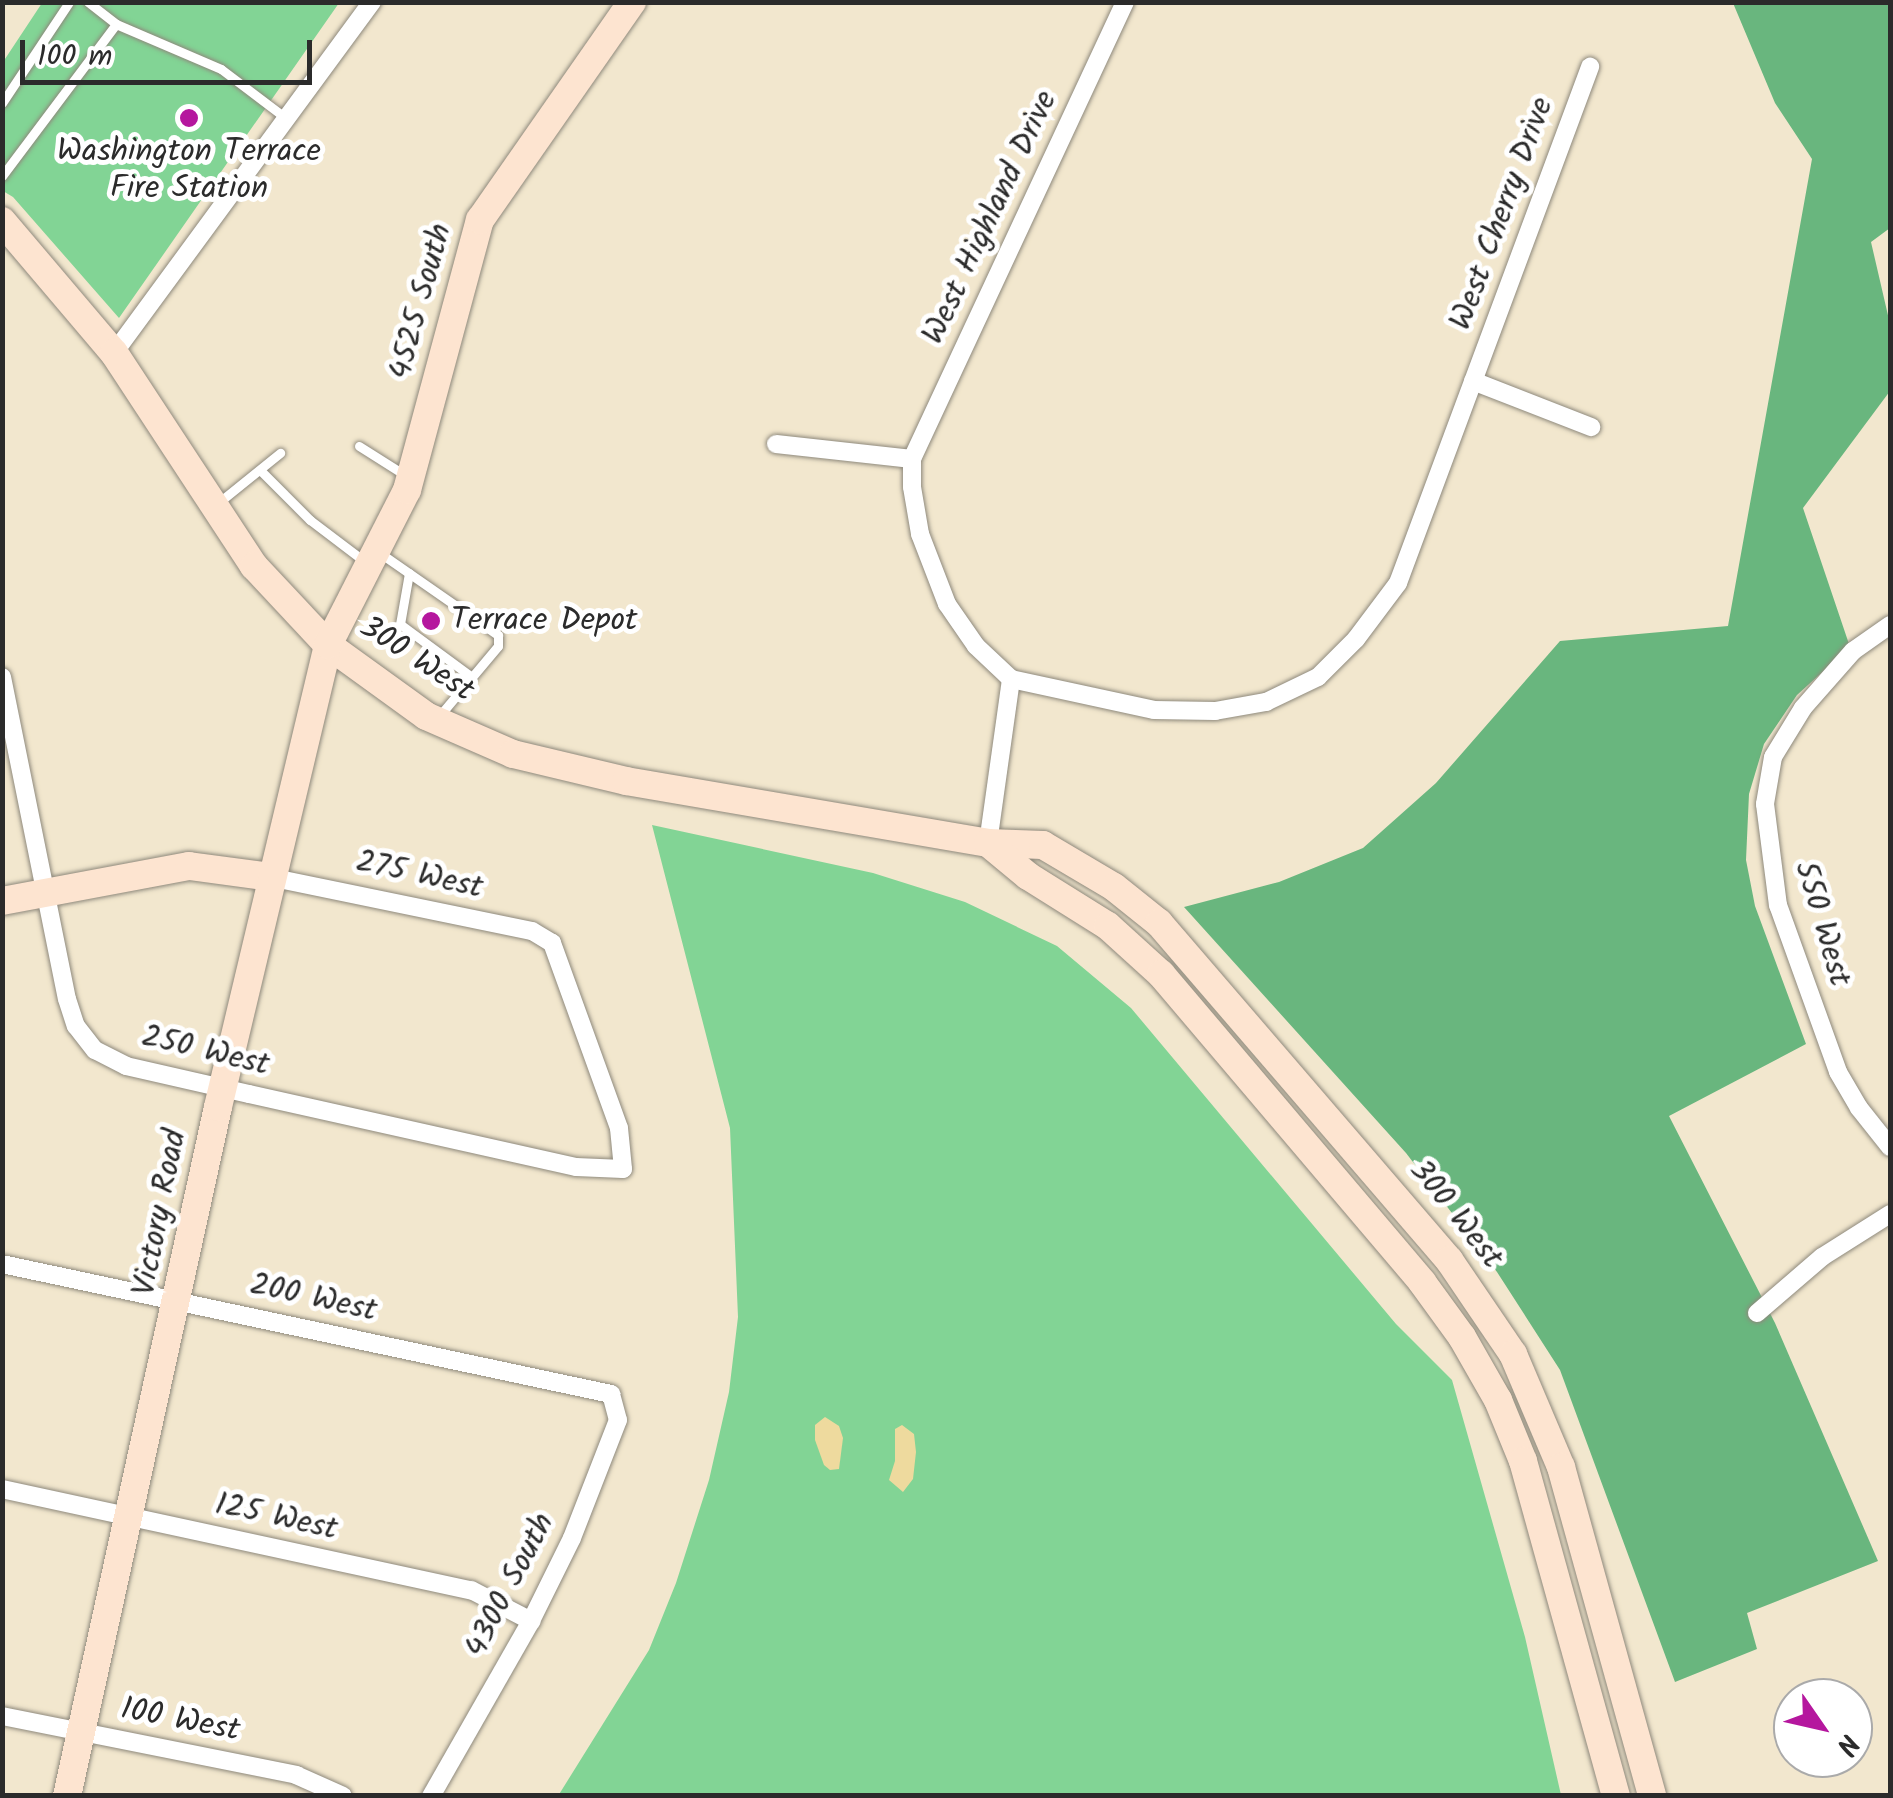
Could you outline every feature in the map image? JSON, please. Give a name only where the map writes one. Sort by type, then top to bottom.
[{"type":"main road","name":"4525 South","points":[[328,645],[375,559],[410,478],[480,220],[632,2]]},
{"type":"main road","name":"300 West","points":[[2,221],[114,353],[254,566],[328,645],[436,721],[513,754],[626,781],[988,843],[1043,845],[1114,886],[1159,924],[1478,1298],[1522,1369],[1556,1450],[1652,1796]]},
{"type":"main road","name":"Victory Road","points":[[68,1796],[270,877],[328,645]]},
{"type":"main road","name":"300 West","points":[[988,843],[1028,876],[1108,926],[1161,974],[1422,1282],[1462,1337],[1498,1400],[1523,1462],[1616,1796]]},
{"type":"main road","points":[[2,900],[189,866],[270,877]]},
{"type":"street","points":[[114,353],[372,2]]},
{"type":"street","name":"West Highland Drive","points":[[912,459],[1124,2]]},
{"type":"street","name":"West Cherry Drive","points":[[1011,679],[1154,710],[1215,711],[1266,702],[1318,677],[1356,639],[1398,582],[1590,66]]},
{"type":"street","name":"West Cherry Drive","points":[[1473,382],[1591,427]]},
{"type":"street","points":[[776,444],[912,459],[920,534],[935,578],[976,646],[1011,679],[988,843]]},
{"type":"street","name":"550 West","points":[[1890,625],[1854,652],[1803,708],[1773,757],[1765,804],[1778,905],[1838,1072],[1858,1108],[1890,1146]]},
{"type":"street","name":"250 West","points":[[2,677],[67,1000],[76,1026],[95,1050],[126,1066],[576,1167],[623,1169]]},
{"type":"street","name":"275 West","points":[[270,877],[532,931],[552,943],[619,1128],[623,1169]]},
{"type":"street","points":[[1757,1313],[1822,1258],[1890,1214]]},
{"type":"street","name":"200 West","points":[[2,1264],[611,1394]]},
{"type":"street","name":"4300 South","points":[[430,1796],[531,1621],[572,1538],[618,1420],[611,1394]]},
{"type":"street","name":"125 West","points":[[2,1489],[470,1590],[531,1621]]},
{"type":"street","name":"100 West","points":[[2,1716],[296,1775],[343,1796]]},
{"type":"lane","points":[[2,103],[69,2]]},
{"type":"lane","points":[[88,2],[116,24],[222,68],[287,119]]},
{"type":"lane","points":[[2,176],[116,24]]},
{"type":"lane","points":[[359,446],[410,478]]},
{"type":"lane","points":[[216,505],[280,453]]},
{"type":"lane","points":[[260,470],[310,520],[375,559],[410,573],[498,635],[498,646],[436,721]]},
{"type":"lane","points":[[410,573],[398,616],[403,629],[472,676]]},
{"type":"green space","points":[[42,3],[339,3],[119,318],[13,197],[3,191],[3,62]]},
{"type":"green space","points":[[1733,3],[1890,3],[1890,228],[1871,242],[1890,324],[1890,391],[1803,508],[1850,647],[1797,695],[1764,744],[1749,794],[1746,860],[1755,906],[1806,1044],[1669,1116],[1775,1323],[1878,1561],[1747,1613],[1757,1649],[1675,1682],[1560,1370],[1497,1272],[1406,1153],[1184,907],[1279,882],[1363,848],[1436,783],[1560,641],[1728,626],[1812,159],[1775,103]]},
{"type":"green space","points":[[652,825],[873,873],[965,902],[1057,946],[1131,1008],[1396,1324],[1452,1380],[1525,1637],[1561,1795],[558,1796],[649,1650],[676,1583],[709,1480],[729,1392],[738,1317],[730,1128]]},
{"type":"sand","points":[[825,1417],[839,1426],[843,1438],[839,1469],[830,1470],[824,1465],[815,1440],[815,1425]]},
{"type":"sand","points":[[902,1425],[914,1434],[916,1452],[913,1479],[903,1492],[889,1480],[895,1461],[895,1429]]},
{"type":"place","name":"Washington Terrace Fire Station","points":[[189,118]]},
{"type":"place","name":"Terrace Depot","points":[[431,621]]}]
